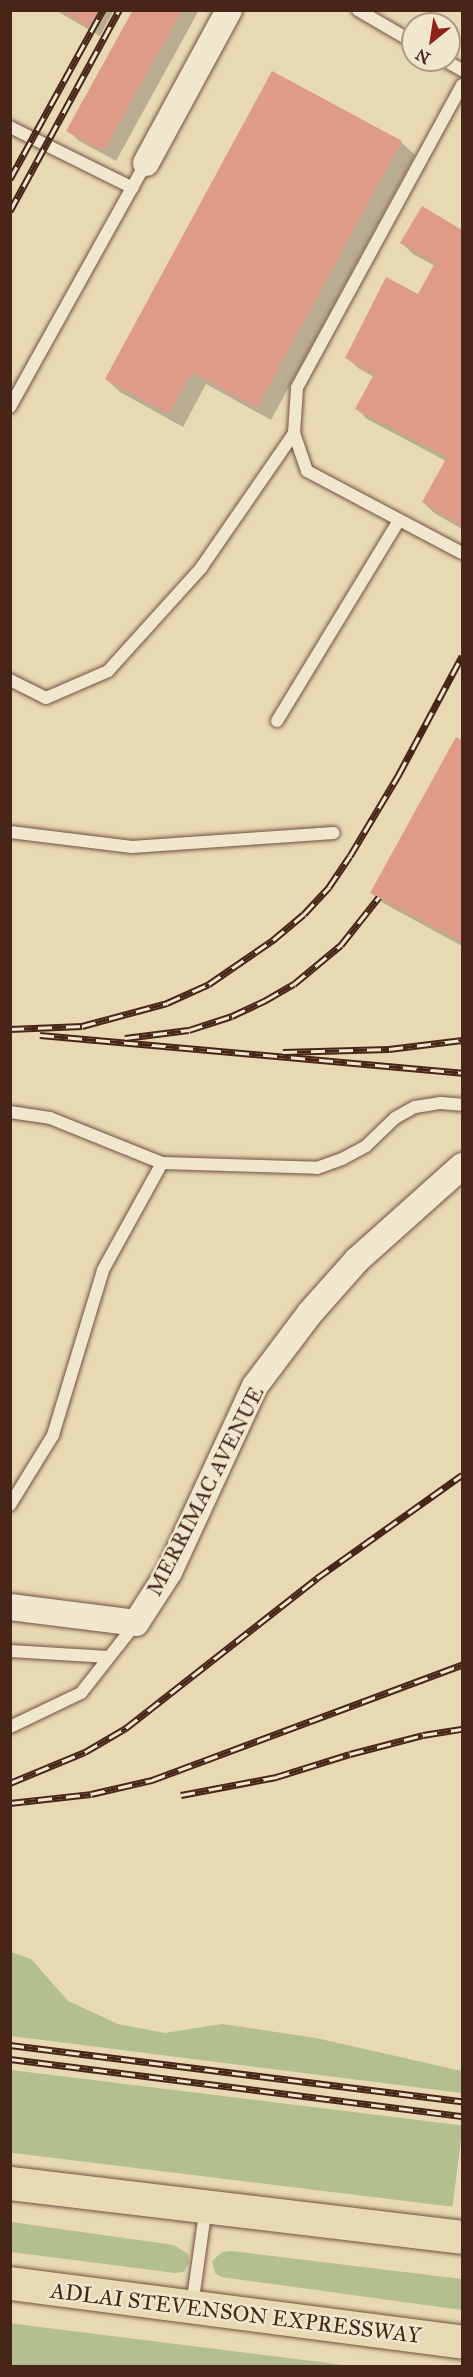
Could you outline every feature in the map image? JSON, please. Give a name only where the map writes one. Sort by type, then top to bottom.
[{"type":"highway","points":[[10,2183],[462,2237]]},
{"type":"highway","name":"ADLAI STEVENSON EXPRESSWAY","points":[[10,2283],[462,2342]]},
{"type":"street","points":[[146,163],[229,10]]},
{"type":"street","name":"MERRIMAC AVENUE","points":[[10,1607],[136,1623],[169,1572],[255,1386],[310,1313],[357,1260],[462,1166]]},
{"type":"lane","points":[[358,10],[401,35]]},
{"type":"lane","points":[[462,85],[297,388],[294,433],[307,471],[462,554]]},
{"type":"lane","points":[[10,127],[133,188]]},
{"type":"lane","points":[[10,407],[146,163]]},
{"type":"lane","points":[[10,680],[46,698],[108,672],[201,568],[294,433]]},
{"type":"lane","points":[[277,721],[399,520]]},
{"type":"lane","points":[[10,832],[132,847],[334,833]]},
{"type":"lane","points":[[10,1112],[50,1118],[162,1163],[317,1168],[342,1159],[366,1146],[395,1118],[415,1107],[441,1103],[462,1105]]},
{"type":"lane","points":[[10,1505],[53,1435],[103,1270],[162,1163]]},
{"type":"lane","points":[[10,1726],[81,1693],[136,1623]]},
{"type":"lane","points":[[10,1651],[109,1657]]},
{"type":"lane","points":[[192,2307],[207,2206]]},
{"type":"green space","points":[[11,1952],[31,1959],[68,2001],[118,2024],[165,2033],[222,2024],[316,2038],[462,2071],[462,2093],[11,2036]]},
{"type":"green space","points":[[11,2070],[462,2125],[453,2207],[10,2152]]},
{"type":"green space","points":[[11,2222],[174,2245],[188,2254],[189,2262],[184,2272],[175,2273],[11,2252]]},
{"type":"green space","points":[[232,2251],[462,2279],[462,2310],[221,2277],[215,2273],[212,2261],[222,2252]]},
{"type":"green space","points":[[11,2323],[16,2324],[352,2366],[11,2366]]},
{"type":"building","points":[[61,10],[98,10],[89,27]]},
{"type":"building","points":[[133,10],[182,10],[104,151],[66,131]]},
{"type":"building","points":[[272,71],[402,141],[257,408],[192,372],[169,414],[105,379]]},
{"type":"building","points":[[422,206],[462,230],[462,526],[422,502],[447,457],[355,409],[374,374],[345,358],[386,277],[418,294],[435,263],[400,243]]},
{"type":"building","points":[[456,737],[462,740],[462,942],[370,893]]},
{"type":"railway","points":[[10,179],[103,10]]},
{"type":"railway","points":[[10,211],[119,10]]},
{"type":"railway","points":[[10,1029],[82,1026],[167,1003],[209,984],[273,940],[304,914],[329,887],[350,856],[399,774],[462,656]]},
{"type":"railway","points":[[125,1038],[189,1030],[232,1016],[266,1000],[294,984],[341,945],[379,897]]},
{"type":"railway","points":[[40,1035],[462,1073]]},
{"type":"railway","points":[[283,1052],[389,1049],[462,1040]]},
{"type":"railway","points":[[10,1783],[85,1752],[126,1728],[317,1578],[462,1475]]},
{"type":"railway","points":[[10,1803],[91,1794],[152,1780],[462,1665]]},
{"type":"railway","points":[[181,1795],[276,1777],[423,1735],[462,1729]]},
{"type":"railway","points":[[10,2045],[462,2101]]},
{"type":"railway","points":[[10,2059],[462,2116]]}]
